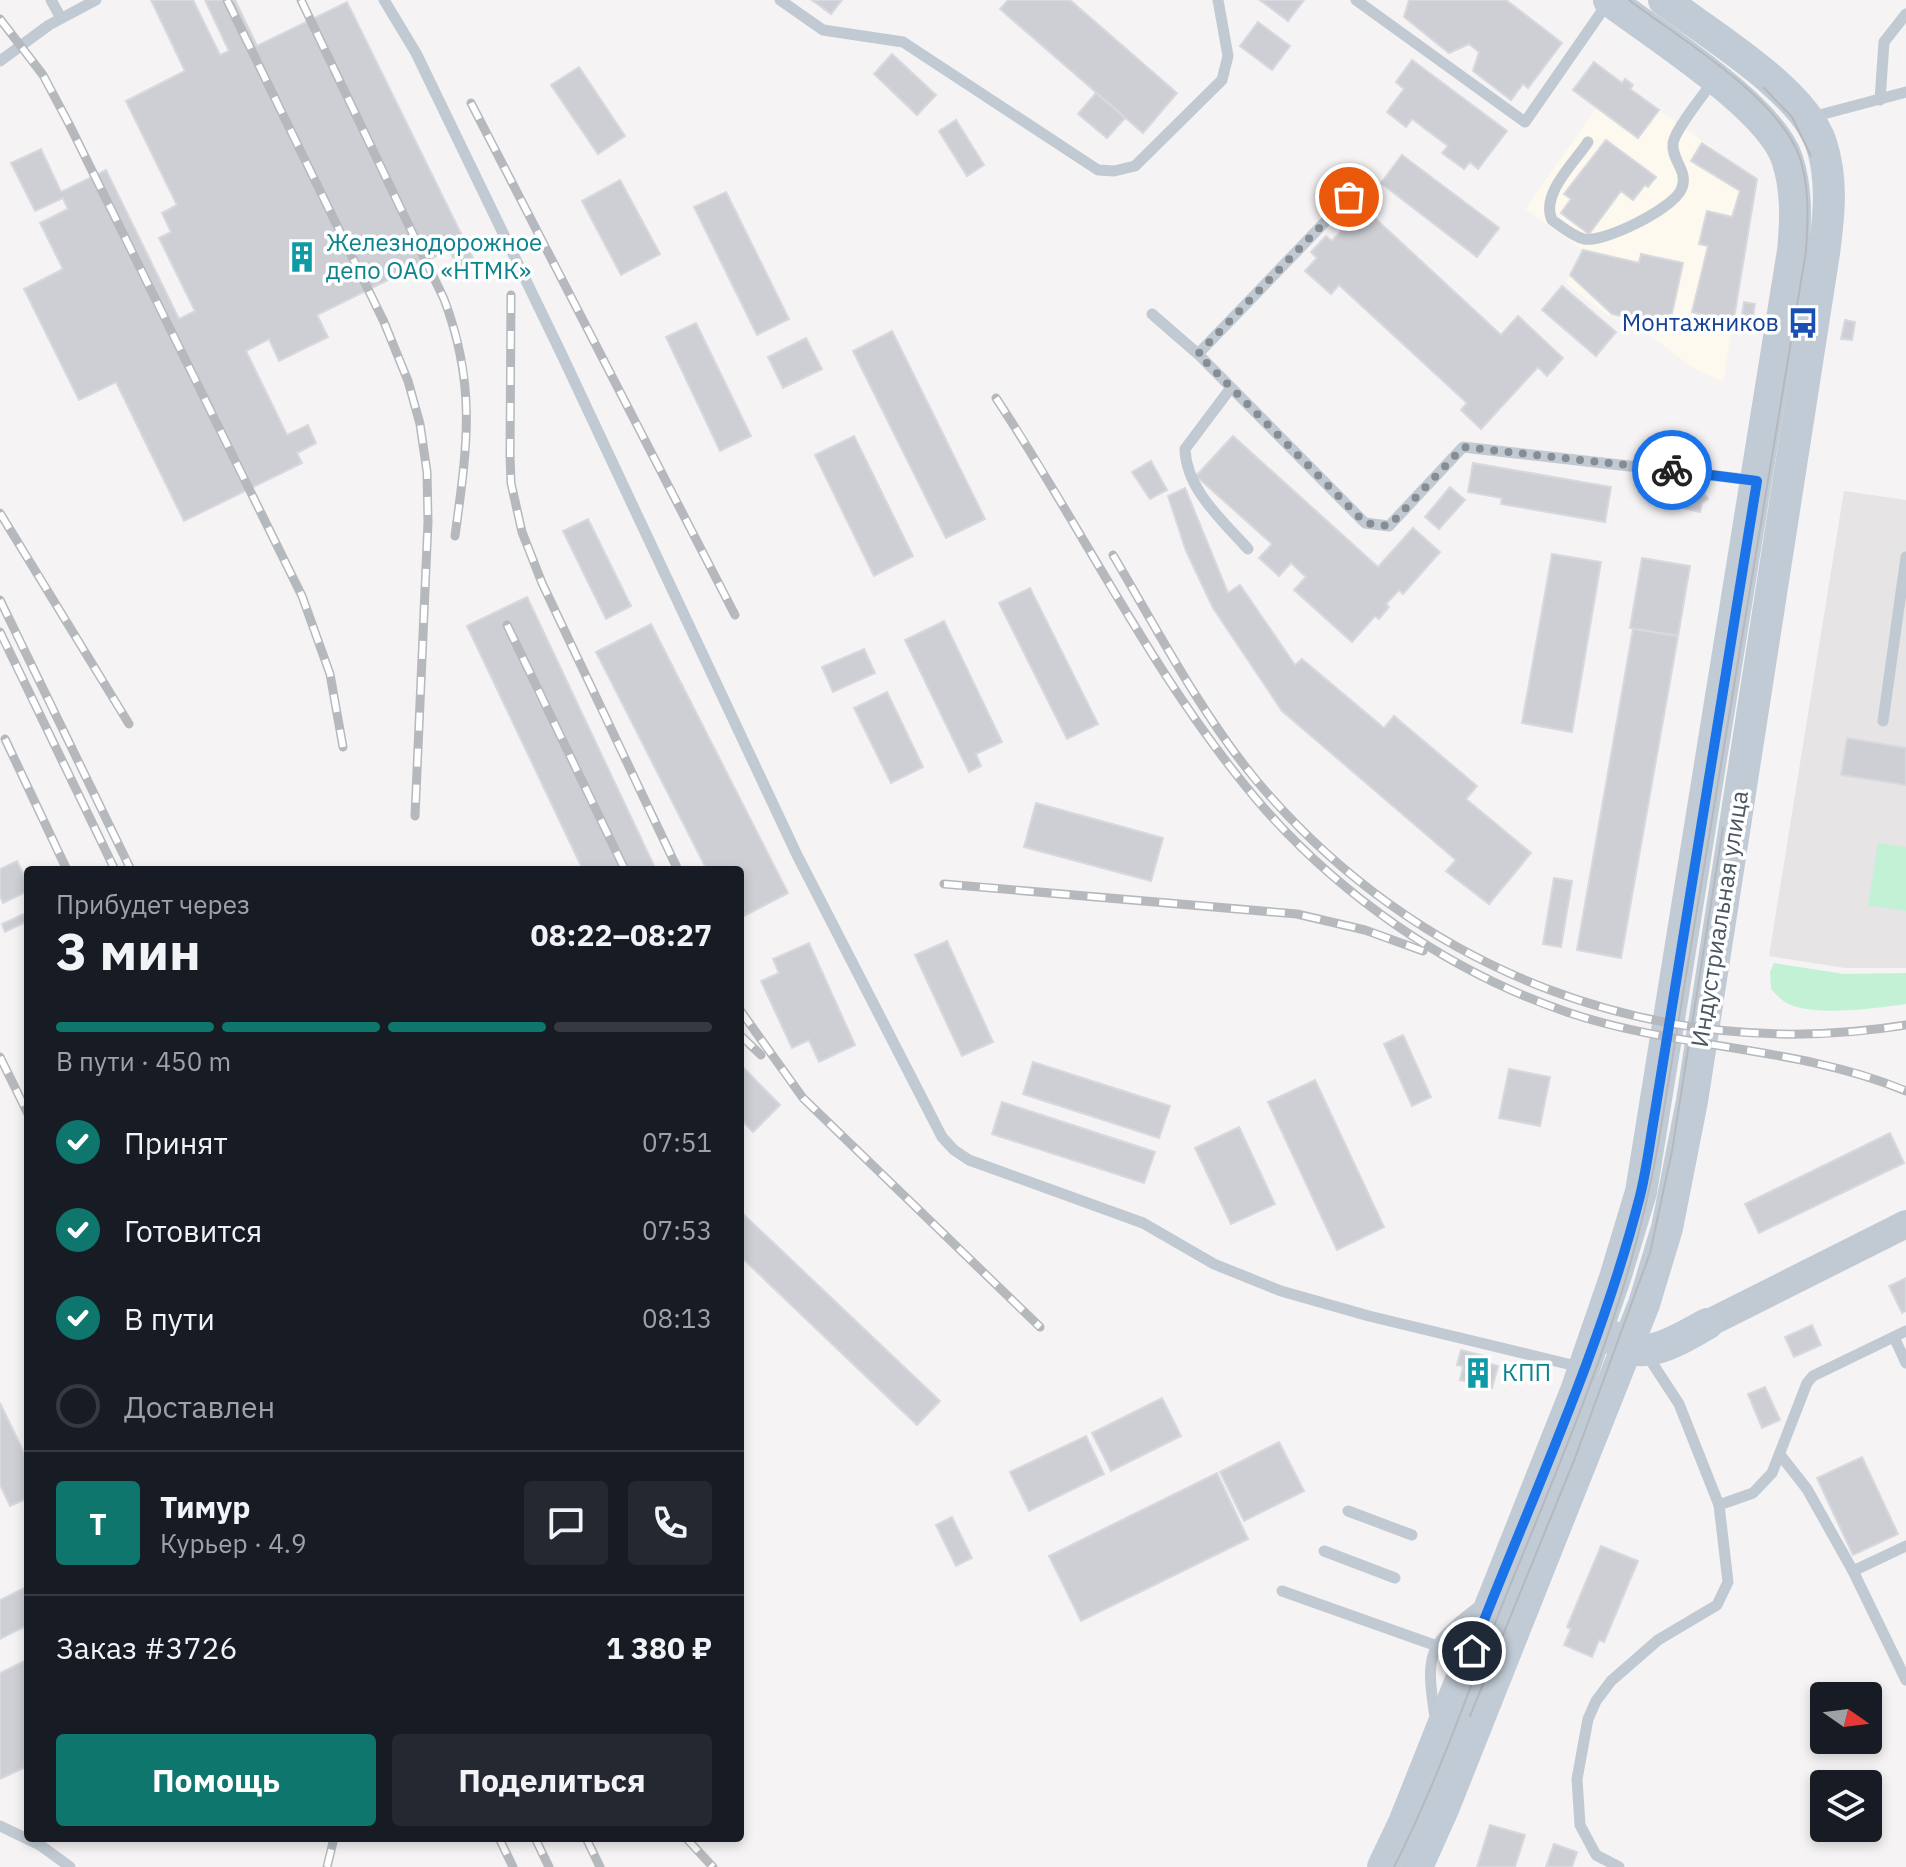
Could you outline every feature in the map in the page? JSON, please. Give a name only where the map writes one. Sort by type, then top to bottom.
[{"type":"main road","name":"Индустриальная улица","points":[[1383,1867],[1404,1823],[1584,1368],[1641,1192],[1793,251],[1795,197],[1787,159],[1771,129],[1735,94],[1609,0]]},
{"type":"main road","name":"Индустриальная улица","points":[[1417,1867],[1636,1350],[1644,1304],[1667,1228],[1690,1115],[1824,253],[1828,180],[1821,144],[1807,118],[1784,91],[1664,0]]},
{"type":"main road","points":[[1615,1278],[1607,1326],[1612,1337],[1636,1350],[1672,1343],[1707,1324]]},
{"type":"main road","points":[[1644,1304],[1672,1321],[1707,1324]]},
{"type":"street","points":[[1707,1324],[1906,1224]]},
{"type":"lane","points":[[51,0],[61,18]]},
{"type":"lane","points":[[0,61],[61,18],[96,0]]},
{"type":"lane","points":[[384,0],[416,53],[523,274],[791,842],[836,925],[905,1071],[942,1137],[969,1160],[1143,1223],[1214,1264],[1281,1291],[1369,1316],[1584,1368]]},
{"type":"lane","points":[[780,0],[823,30],[903,42],[1098,170],[1114,171],[1135,166],[1222,80],[1228,56],[1218,0]]},
{"type":"lane","points":[[1356,0],[1525,122],[1609,0]]},
{"type":"lane","points":[[1880,100],[1884,42],[1906,14]]},
{"type":"lane","points":[[1588,142],[1554,192],[1548,209],[1552,220],[1586,239],[1600,238],[1664,209],[1680,193],[1684,178],[1673,152],[1675,137],[1714,80]]},
{"type":"lane","points":[[1807,118],[1906,92]]},
{"type":"lane","points":[[1198,354],[1349,197]]},
{"type":"lane","points":[[1152,314],[1198,354],[1365,523],[1389,526],[1463,447],[1757,481]]},
{"type":"lane","points":[[1230,389],[1185,449],[1185,462],[1189,477],[1248,549]]},
{"type":"lane","points":[[1883,721],[1906,557]]},
{"type":"lane","points":[[1719,1505],[1753,1493],[1764,1484],[1781,1456],[1807,1383],[1813,1376],[1906,1331]]},
{"type":"lane","points":[[1894,1337],[1906,1363]]},
{"type":"lane","points":[[1619,1867],[1596,1855],[1580,1825],[1577,1779],[1588,1719],[1596,1701],[1611,1681],[1658,1640],[1717,1605],[1728,1582],[1719,1505],[1679,1404],[1636,1350]]},
{"type":"lane","points":[[1781,1456],[1807,1489],[1853,1571],[1906,1680]]},
{"type":"lane","points":[[1348,1511],[1412,1535]]},
{"type":"lane","points":[[1853,1571],[1906,1546]]},
{"type":"lane","points":[[1324,1551],[1395,1578]]},
{"type":"lane","points":[[1282,1591],[1437,1646]]},
{"type":"lane","points":[[1438,1736],[1428,1671],[1437,1646],[1443,1633],[1494,1595]]},
{"type":"lane","points":[[0,1826],[24,1837]]},
{"type":"lane","points":[[34,1842],[70,1867]]},
{"type":"shaded area","points":[[1597,107],[1638,138],[1659,110],[1757,179],[1723,382],[1692,367],[1630,321],[1607,315],[1566,283],[1583,250],[1525,209]]},
{"type":"shaded area","points":[[1844,491],[1906,500],[1906,968],[1845,968],[1769,956]]},
{"type":"green space","points":[[1878,843],[1906,847],[1906,911],[1868,905]]},
{"type":"green space","points":[[1774,963],[1844,974],[1906,973],[1906,1004],[1827,1011],[1796,1007],[1783,1001],[1771,989],[1770,972]]},
{"type":"building","name":"Железнодорожное депо ОАО «НТМК»","points":[[151,0],[193,0],[220,55],[229,51],[205,0],[235,0],[257,46],[347,2],[476,264],[460,272],[449,250],[317,315],[328,337],[279,361],[269,339],[246,351],[287,435],[308,425],[316,443],[297,453],[302,463],[184,521],[116,382],[79,400],[24,289],[63,269],[40,223],[68,209],[63,198],[35,211],[11,163],[41,149],[61,192],[106,170],[179,319],[195,311],[159,238],[171,232],[162,213],[177,205],[126,101],[185,71]]},
{"type":"building","points":[[812,0],[842,0],[831,14]]},
{"type":"building","points":[[1008,0],[1070,0],[1177,93],[1143,133],[1000,9]]},
{"type":"building","points":[[1260,0],[1304,0],[1288,21]]},
{"type":"building","points":[[1409,0],[1506,0],[1562,43],[1528,88],[1523,84],[1511,100],[1473,71],[1479,52],[1469,44],[1449,53],[1404,17]]},
{"type":"building","points":[[1258,22],[1290,46],[1272,70],[1240,46]]},
{"type":"building","points":[[892,54],[936,95],[917,115],[874,74]]},
{"type":"building","points":[[1412,60],[1507,131],[1478,169],[1470,162],[1464,169],[1442,153],[1448,146],[1412,119],[1406,127],[1387,112],[1404,89],[1396,82]]},
{"type":"building","points":[[1594,62],[1622,83],[1625,79],[1633,85],[1630,89],[1659,110],[1638,138],[1573,90]]},
{"type":"building","points":[[579,67],[625,136],[598,154],[551,85]]},
{"type":"building","points":[[1096,93],[1125,118],[1107,138],[1078,114]]},
{"type":"building","points":[[956,120],[984,165],[967,176],[939,131]]},
{"type":"building","points":[[1606,140],[1656,177],[1633,200],[1621,191],[1589,234],[1561,213],[1571,199],[1564,194]]},
{"type":"building","points":[[1702,143],[1757,179],[1733,324],[1692,312],[1708,246],[1699,244],[1707,211],[1732,217],[1740,191],[1691,161]]},
{"type":"building","points":[[1402,155],[1499,228],[1477,257],[1381,183]]},
{"type":"building","points":[[620,180],[660,254],[621,275],[582,201]]},
{"type":"building","points":[[726,192],[789,319],[757,335],[694,207]]},
{"type":"building","points":[[1363,207],[1501,335],[1518,316],[1563,358],[1547,376],[1538,367],[1481,429],[1461,410],[1467,403],[1339,285],[1331,294],[1305,271],[1317,258],[1311,252],[1326,236],[1332,241]]},
{"type":"building","points":[[1583,250],[1639,263],[1641,254],[1683,263],[1669,327],[1612,314],[1570,275]]},
{"type":"building","points":[[1562,286],[1616,332],[1596,356],[1542,310]]},
{"type":"building","points":[[1744,302],[1755,304],[1752,323],[1741,321]]},
{"type":"building","points":[[1845,320],[1855,322],[1852,340],[1841,339]]},
{"type":"building","points":[[696,323],[751,436],[720,451],[666,337]]},
{"type":"building","points":[[892,331],[985,519],[946,538],[853,351]]},
{"type":"building","points":[[806,338],[822,369],[783,388],[768,357]]},
{"type":"building","points":[[854,436],[913,556],[874,576],[815,455]]},
{"type":"building","points":[[1233,436],[1378,567],[1413,528],[1440,552],[1403,594],[1399,590],[1386,604],[1389,607],[1379,619],[1375,616],[1352,642],[1294,590],[1306,577],[1291,563],[1279,576],[1259,558],[1272,544],[1196,476]]},
{"type":"building","points":[[1151,461],[1167,490],[1150,499],[1132,472]]},
{"type":"building","points":[[1473,463],[1611,487],[1605,522],[1501,504],[1502,498],[1468,492]]},
{"type":"building","points":[[1450,487],[1465,500],[1439,529],[1425,517]]},
{"type":"building","points":[[1185,488],[1228,593],[1240,585],[1295,665],[1302,659],[1384,728],[1394,716],[1477,786],[1466,799],[1531,853],[1489,904],[1446,871],[1456,860],[1282,711],[1213,608],[1186,551],[1168,496]]},
{"type":"building","points":[[1691,488],[1703,491],[1708,499],[1702,503],[1700,512],[1683,508],[1686,494]]},
{"type":"building","points":[[588,519],[631,606],[606,619],[563,531]]},
{"type":"building","points":[[1552,554],[1601,562],[1572,732],[1522,723]]},
{"type":"building","points":[[1642,558],[1690,566],[1678,636],[1630,628]]},
{"type":"building","points":[[1030,588],[1098,724],[1067,739],[999,603]]},
{"type":"building","points":[[527,597],[654,866],[581,866],[467,626]]},
{"type":"building","points":[[944,621],[1002,742],[976,754],[981,766],[969,772],[905,640]]},
{"type":"building","points":[[651,624],[788,893],[744,916],[744,866],[705,866],[596,652]]},
{"type":"building","points":[[1633,629],[1678,636],[1621,958],[1577,950]]},
{"type":"building","points":[[864,649],[875,673],[833,692],[822,667]]},
{"type":"building","points":[[887,692],[923,767],[891,783],[854,708]]},
{"type":"building","points":[[1847,738],[1906,748],[1906,785],[1841,775]]},
{"type":"building","points":[[1036,803],[1163,838],[1151,881],[1024,847]]},
{"type":"building","points":[[17,861],[24,876],[24,893],[3,903],[0,896],[0,869]]},
{"type":"building","points":[[1554,878],[1572,881],[1561,947],[1543,944]]},
{"type":"building","points":[[24,914],[24,923],[5,932],[2,924]]},
{"type":"building","points":[[947,941],[993,1042],[962,1056],[915,955]]},
{"type":"building","points":[[809,943],[855,1045],[819,1062],[809,1040],[792,1048],[761,981],[779,973],[773,959]]},
{"type":"building","points":[[1403,1035],[1431,1097],[1412,1106],[1384,1044]]},
{"type":"building","points":[[1033,1062],[1170,1106],[1159,1138],[1023,1094]]},
{"type":"building","points":[[744,1068],[780,1105],[753,1132],[744,1122]]},
{"type":"building","points":[[1509,1069],[1550,1077],[1540,1126],[1499,1118]]},
{"type":"building","points":[[1315,1080],[1384,1227],[1337,1250],[1268,1102]]},
{"type":"building","points":[[1002,1102],[1155,1152],[1144,1183],[992,1134]]},
{"type":"building","points":[[1239,1127],[1275,1204],[1231,1224],[1195,1148]]},
{"type":"building","points":[[1890,1133],[1904,1163],[1759,1233],[1745,1204]]},
{"type":"building","points":[[744,1215],[940,1401],[917,1425],[744,1260]]},
{"type":"building","points":[[1906,1278],[1906,1311],[1902,1313],[1889,1286]]},
{"type":"building","points":[[1812,1325],[1821,1345],[1794,1357],[1785,1337]]},
{"type":"building","name":"КПП","points":[[1461,1350],[1488,1357],[1487,1363],[1498,1366],[1492,1388],[1460,1380],[1463,1366],[1457,1365]]},
{"type":"building","points":[[1765,1387],[1780,1420],[1762,1428],[1748,1394]]},
{"type":"building","points":[[1162,1398],[1181,1436],[1111,1471],[1092,1433]]},
{"type":"building","points":[[0,1403],[24,1453],[24,1500],[10,1506],[0,1485]]},
{"type":"building","points":[[1086,1436],[1104,1474],[1029,1511],[1010,1472]]},
{"type":"building","points":[[1279,1442],[1304,1491],[1244,1521],[1220,1472]]},
{"type":"building","points":[[1862,1457],[1898,1534],[1853,1555],[1817,1478]]},
{"type":"building","points":[[1217,1473],[1248,1539],[1081,1621],[1049,1556]]},
{"type":"building","points":[[952,1517],[972,1558],[956,1566],[936,1525]]},
{"type":"building","points":[[1601,1546],[1638,1561],[1604,1642],[1599,1640],[1592,1657],[1564,1645],[1571,1629],[1567,1627]]},
{"type":"building","points":[[24,1588],[24,1627],[0,1639],[0,1600]]},
{"type":"building","points":[[24,1661],[24,1768],[0,1779],[0,1673]]},
{"type":"building","points":[[1490,1825],[1525,1835],[1515,1867],[1477,1867]]},
{"type":"building","points":[[1554,1844],[1577,1852],[1572,1867],[1546,1867]]},
{"type":"tram line","points":[[1394,1867],[1439,1768],[1594,1376],[1631,1262],[1646,1204],[1806,251],[1808,214],[1805,176],[1798,153],[1786,131],[1747,89],[1629,0]]},
{"type":"tram line","points":[[1764,88],[1792,117],[1811,156]]},
{"type":"tram line","points":[[1470,1716],[1575,1458],[1650,1253],[1672,1151],[1723,828]]},
{"type":"railway","points":[[227,0],[384,322],[408,381],[420,424],[427,472],[428,522],[415,816]]},
{"type":"railway","points":[[301,0],[444,299],[454,331],[461,360],[466,417],[455,536]]},
{"type":"railway","points":[[0,19],[43,75],[69,124],[302,596],[330,674],[343,747]]},
{"type":"railway","points":[[471,103],[735,615]]},
{"type":"railway","points":[[511,295],[511,483],[522,532],[542,583],[676,866]]},
{"type":"railway","points":[[996,398],[1152,654],[1220,753],[1288,834],[1359,898],[1397,926],[1478,974],[1564,1011],[1606,1024],[1822,1065],[1906,1091]]},
{"type":"railway","points":[[0,513],[129,724]]},
{"type":"railway","points":[[1113,555],[1198,699],[1256,780],[1320,847],[1391,905],[1467,952],[1549,990],[1634,1016],[1723,1031],[1814,1034],[1906,1025]]},
{"type":"railway","points":[[0,600],[129,866]]},
{"type":"railway","points":[[507,625],[623,866]]},
{"type":"railway","points":[[0,632],[113,866]]},
{"type":"railway","points":[[5,739],[65,866]]},
{"type":"railway","points":[[944,884],[1297,914],[1365,930],[1423,951]]},
{"type":"railway","points":[[744,1016],[803,1098],[1040,1327]]},
{"type":"railway","points":[[744,1039],[761,1055]]},
{"type":"railway","points":[[0,1057],[24,1106]]},
{"type":"railway","points":[[327,1867],[333,1842]]},
{"type":"railway","points":[[501,1842],[513,1867]]},
{"type":"railway","points":[[537,1842],[549,1867]]},
{"type":"railway","points":[[588,1842],[600,1867]]},
{"type":"railway","points":[[690,1842],[713,1867]]},
{"type":"way so far","points":[[1349,197],[1198,354],[1243,403],[1365,523],[1389,526],[1463,447],[1672,470]]},
{"type":"place","name":"Железнодорожное депо ОАО «НТМК»","points":[[302,257]]},
{"type":"place","name":"Монтажников","points":[[1803,323]]},
{"type":"place","name":"КПП","points":[[1478,1373]]},
{"type":"route","points":[[1472,1651],[1576,1391],[1615,1278],[1641,1192],[1655,1112],[1757,481],[1672,470]]}]
